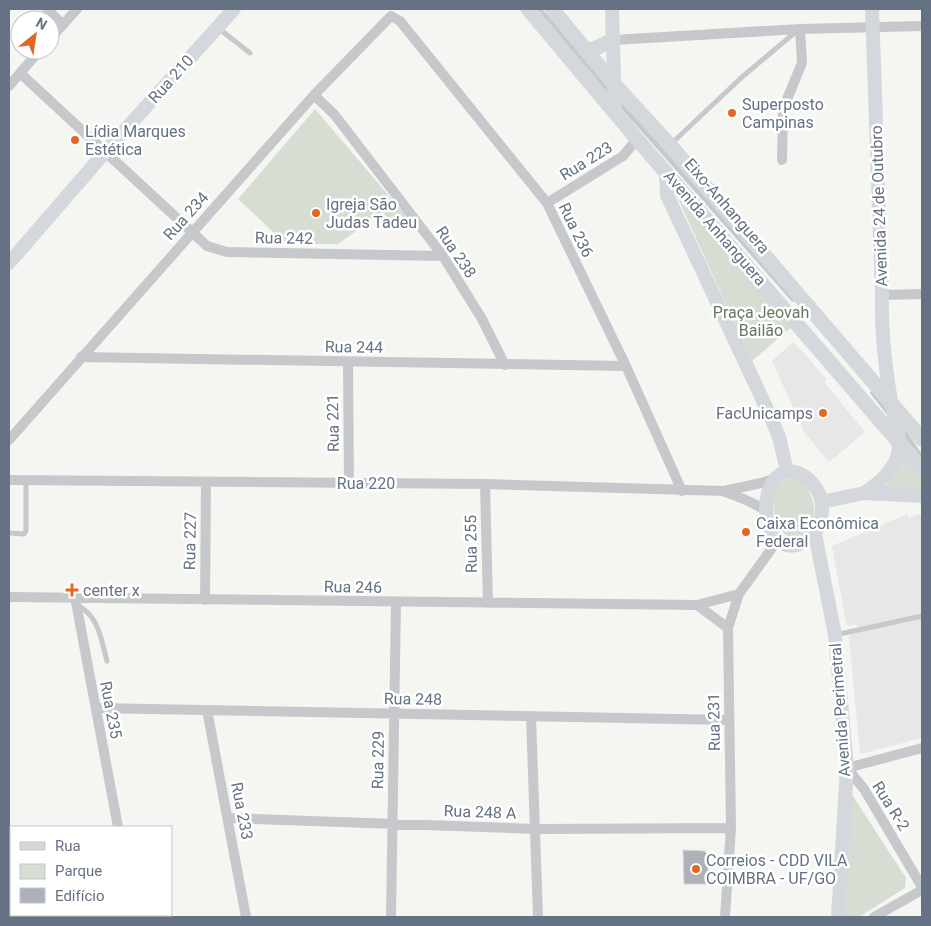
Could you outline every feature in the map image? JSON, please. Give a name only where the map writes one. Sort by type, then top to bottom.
[{"type":"main road","name":"Avenida Anhanguera","points":[[528,9],[637,139],[922,469]]},
{"type":"main road","name":"Avenida Anhanguera","points":[[552,9],[614,90],[670,145],[922,439]]},
{"type":"main road","points":[[585,50],[613,40]]},
{"type":"street","points":[[47,9],[63,24]]},
{"type":"street","points":[[60,27],[77,9]]},
{"type":"street","name":"Rua 210","points":[[9,263],[106,151],[234,9]]},
{"type":"street","points":[[612,9],[615,112]]},
{"type":"street","name":"Avenida 24 de Outubro","points":[[872,9],[882,295],[881,317],[891,402]]},
{"type":"street","name":"Rua 234","points":[[9,440],[314,95],[391,12]]},
{"type":"street","name":"Rua 236","points":[[391,12],[547,203],[626,366],[682,491]]},
{"type":"street","points":[[613,40],[800,29],[922,26]]},
{"type":"street","points":[[782,160],[783,109],[802,63],[800,29]]},
{"type":"street","points":[[9,86],[31,60]]},
{"type":"street","name":"Rua 242","points":[[20,73],[207,246],[227,252],[443,256]]},
{"type":"street","name":"Rua 238","points":[[314,95],[334,114],[443,256],[482,319],[505,365]]},
{"type":"street","name":"Rua 223","points":[[547,203],[623,156],[637,139]]},
{"type":"street","points":[[666,172],[668,195],[779,437],[782,474],[768,495],[766,512],[771,532],[777,541],[786,546],[794,546],[804,543],[816,534],[823,511],[822,502],[812,483],[804,475],[796,471],[782,474]]},
{"type":"street","points":[[882,295],[922,294]]},
{"type":"street","name":"Rua 244","points":[[81,357],[626,366]]},
{"type":"street","name":"Rua 221","points":[[348,362],[349,483]]},
{"type":"street","points":[[864,493],[885,478],[898,455],[900,442],[891,402]]},
{"type":"street","name":"Rua 220","points":[[9,480],[485,484],[724,491],[761,483],[782,474]]},
{"type":"street","name":"Rua 227","points":[[205,600],[206,482]]},
{"type":"street","name":"Rua 255","points":[[485,484],[488,603]]},
{"type":"street","name":"Rua 220","points":[[724,491],[749,500],[766,512]]},
{"type":"street","points":[[822,502],[864,493],[922,496]]},
{"type":"street","name":"Avenida Perimetral","points":[[816,534],[835,635],[847,768],[838,917]]},
{"type":"street","name":"Rua 231","points":[[725,917],[731,828],[728,628],[739,594],[777,541]]},
{"type":"street","name":"Rua 246","points":[[9,596],[76,601],[205,600],[696,605],[739,594]]},
{"type":"street","name":"Rua 235","points":[[76,601],[118,826]]},
{"type":"street","name":"Rua 229","points":[[391,917],[396,602]]},
{"type":"street","points":[[696,605],[728,628]]},
{"type":"street","name":"Rua 248","points":[[96,708],[729,720]]},
{"type":"street","name":"Rua 233","points":[[207,710],[246,917]]},
{"type":"street","points":[[530,716],[538,917]]},
{"type":"street","points":[[847,768],[922,748]]},
{"type":"street","name":"Rua R-2","points":[[847,768],[864,789],[922,888]]},
{"type":"street","name":"Rua 248 A","points":[[228,818],[534,829],[731,828]]},
{"type":"street","points":[[9,870],[10,886]]},
{"type":"street","points":[[874,917],[922,888]]},
{"type":"lane","name":"Eixo-Anhanguera","points":[[539,9],[614,90],[798,306]]},
{"type":"lane","points":[[217,28],[250,54]]},
{"type":"lane","points":[[670,145],[742,77],[800,29]]},
{"type":"lane","points":[[866,385],[922,449]]},
{"type":"lane","points":[[895,420],[922,459]]},
{"type":"lane","points":[[9,533],[24,534],[26,531],[26,481]]},
{"type":"lane","points":[[76,601],[88,611],[97,625],[107,661]]},
{"type":"lane","points":[[835,635],[922,616]]},
{"type":"shaded area","name":"FacUnicamps","points":[[793,342],[827,379],[824,382],[865,432],[829,462],[804,432],[772,361]]},
{"type":"shaded area","points":[[907,514],[909,518],[919,514],[922,518],[922,738],[860,754],[849,637],[861,631],[860,627],[857,627],[856,624],[849,626],[846,623],[832,546]]},
{"type":"green space","points":[[315,109],[407,217],[373,219],[338,244],[286,244],[238,199]]},
{"type":"green space","name":"Praça Jeovah Bailão","points":[[674,190],[795,324],[752,361]]},
{"type":"green space","points":[[905,456],[922,476],[922,491],[879,490],[888,484]]},
{"type":"green space","points":[[792,477],[805,483],[814,504],[813,521],[808,537],[789,538],[784,534],[775,515],[774,499],[779,485],[784,480]]},
{"type":"green space","points":[[851,793],[906,878],[905,888],[859,917],[844,917]]},
{"type":"building","name":"Correios - CDD VILA COIMBRA - UF/GO","points":[[683,850],[704,851],[709,855],[707,884],[684,884]]},
{"type":"place","name":"Superposto Campinas","points":[[732,113]]},
{"type":"place","name":"Lídia Marques Estética","points":[[75,140]]},
{"type":"place","name":"Igreja São Judas Tadeu","points":[[316,213]]},
{"type":"place","name":"FacUnicamps","points":[[823,413]]},
{"type":"place","name":"Caixa Econômica Federal","points":[[746,532]]},
{"type":"place","name":"center x","points":[[72,590]]},
{"type":"place","name":"Correios - CDD VILA COIMBRA - UF/GO","points":[[696,869]]}]
